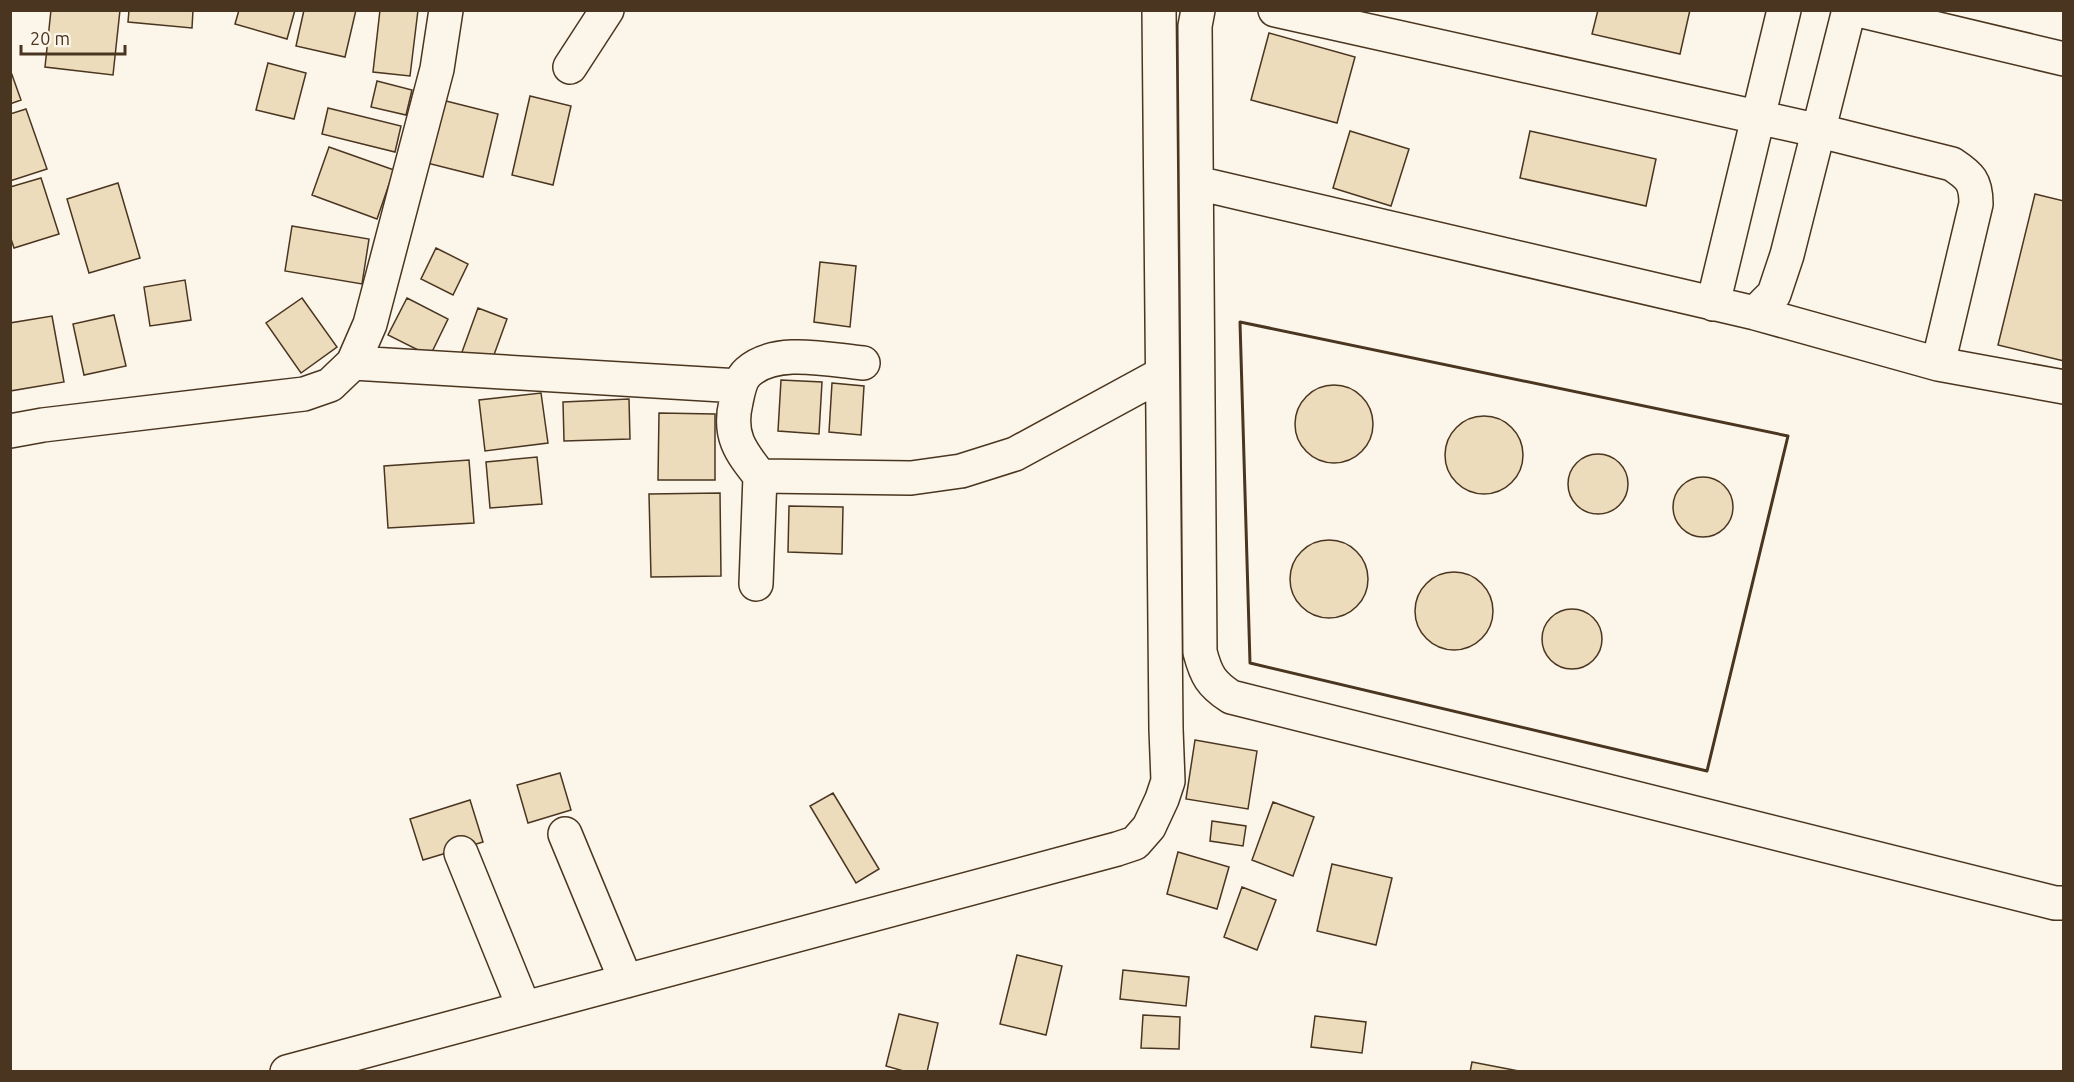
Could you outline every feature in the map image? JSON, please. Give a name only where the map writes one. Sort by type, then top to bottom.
[{"type":"street","points":[[10,431],[43,425],[304,394],[330,385],[353,363],[373,313],[437,69],[446,10]]},
{"type":"street","points":[[570,67],[607,10]]},
{"type":"street","points":[[286,1071],[1117,849],[1135,843],[1149,827],[1168,781],[1159,10]]},
{"type":"street","points":[[1198,10],[1195,26],[1200,652],[1205,670],[1215,686],[1231,697],[2055,903],[2064,903]]},
{"type":"street","points":[[1275,10],[1820,131],[1952,164],[1968,175],[1976,188],[1976,204],[1938,363]]},
{"type":"street","points":[[1713,304],[1784,10]]},
{"type":"street","points":[[1755,313],[1774,294],[1787,255],[1850,10]]},
{"type":"street","points":[[1858,10],[2064,59]]},
{"type":"street","points":[[1197,183],[1755,313],[1938,363],[2064,387]]},
{"type":"street","points":[[756,584],[760,476],[741,453],[734,435],[732,416],[739,386],[747,373],[768,361],[793,356],[863,363]]},
{"type":"street","points":[[353,363],[739,386]]},
{"type":"street","points":[[760,476],[911,478],[961,471],[1015,454],[1162,375]]},
{"type":"street","points":[[565,834],[626,981]]},
{"type":"street","points":[[460,853],[524,1008]]},
{"type":"building","points":[[51,10],[120,10],[113,75],[45,67]]},
{"type":"building","points":[[129,10],[193,10],[192,28],[128,22]]},
{"type":"building","points":[[239,10],[295,10],[287,39],[235,24]]},
{"type":"building","points":[[304,10],[356,10],[345,57],[296,46]]},
{"type":"building","points":[[380,10],[418,10],[410,76],[373,72]]},
{"type":"building","points":[[1598,10],[1690,10],[1680,54],[1592,34]]},
{"type":"building","points":[[1269,33],[1355,57],[1337,123],[1251,100]]},
{"type":"building","points":[[268,63],[306,73],[294,119],[256,110]]},
{"type":"building","points":[[10,72],[21,100],[10,104]]},
{"type":"building","points":[[377,81],[412,90],[406,115],[371,107]]},
{"type":"building","points":[[530,96],[571,106],[553,185],[512,175]]},
{"type":"building","points":[[442,100],[498,114],[483,177],[427,163]]},
{"type":"building","points":[[328,108],[401,126],[395,152],[322,134]]},
{"type":"building","points":[[26,109],[47,169],[10,181],[10,114]]},
{"type":"building","points":[[1350,131],[1409,149],[1391,206],[1333,188]]},
{"type":"building","points":[[1530,131],[1656,159],[1646,206],[1520,178]]},
{"type":"building","points":[[329,147],[394,170],[377,219],[312,195]]},
{"type":"building","points":[[41,178],[59,234],[14,248],[10,236],[10,187]]},
{"type":"building","points":[[118,183],[140,258],[89,273],[67,199]]},
{"type":"building","points":[[2035,194],[2064,201],[2064,361],[1998,345]]},
{"type":"building","points":[[292,226],[369,239],[362,284],[285,271]]},
{"type":"building","points":[[436,248],[468,264],[453,295],[421,279]]},
{"type":"building","points":[[820,262],[856,266],[850,327],[814,322]]},
{"type":"building","points":[[185,280],[191,320],[150,326],[144,287]]},
{"type":"building","points":[[302,298],[337,347],[301,373],[266,323]]},
{"type":"building","points":[[407,298],[448,319],[430,356],[388,335]]},
{"type":"building","points":[[478,308],[507,319],[491,363],[462,352]]},
{"type":"building","points":[[114,315],[126,366],[84,375],[73,324]]},
{"type":"building","points":[[52,316],[64,382],[10,391],[10,323]]},
{"type":"building","points":[[781,380],[822,382],[819,434],[778,431]]},
{"type":"building","points":[[832,383],[864,386],[861,435],[829,432]]},
{"type":"building","points":[[1334,385],[1349,388],[1362,396],[1370,409],[1373,424],[1370,439],[1362,452],[1349,460],[1334,463],[1319,460],[1306,452],[1298,439],[1295,424],[1298,409],[1306,396],[1319,388]]},
{"type":"building","points":[[541,393],[548,443],[485,451],[479,400]]},
{"type":"building","points":[[629,399],[630,439],[564,441],[563,402]]},
{"type":"building","points":[[659,413],[715,414],[715,480],[658,480]]},
{"type":"building","points":[[1484,416],[1499,419],[1512,427],[1520,440],[1523,455],[1520,470],[1512,483],[1499,491],[1484,494],[1469,491],[1456,483],[1448,470],[1445,455],[1448,440],[1456,427],[1469,419]]},
{"type":"building","points":[[1592,454],[1604,454],[1615,459],[1623,467],[1628,484],[1626,496],[1615,509],[1604,514],[1592,514],[1581,509],[1573,501],[1568,490],[1568,478],[1573,467],[1581,459]]},
{"type":"building","points":[[537,457],[542,504],[490,508],[486,462]]},
{"type":"building","points":[[469,460],[474,523],[388,528],[384,466]]},
{"type":"building","points":[[1697,477],[1709,477],[1720,482],[1728,490],[1733,507],[1731,519],[1720,532],[1709,537],[1697,537],[1686,532],[1678,524],[1673,513],[1673,501],[1678,490],[1686,482]]},
{"type":"building","points":[[720,493],[721,576],[651,577],[649,494]]},
{"type":"building","points":[[789,506],[843,507],[842,554],[788,552]]},
{"type":"building","points":[[1329,540],[1344,543],[1357,551],[1365,564],[1368,579],[1365,594],[1357,607],[1344,615],[1329,618],[1314,615],[1301,607],[1293,594],[1290,579],[1293,564],[1301,551],[1314,543]]},
{"type":"building","points":[[1454,572],[1469,575],[1482,583],[1490,596],[1493,611],[1490,626],[1482,639],[1469,647],[1454,650],[1439,647],[1426,639],[1418,626],[1415,611],[1418,596],[1426,583],[1439,575]]},
{"type":"building","points":[[1566,609],[1578,609],[1589,614],[1597,622],[1602,639],[1600,651],[1589,664],[1578,669],[1566,669],[1555,664],[1547,656],[1542,645],[1542,633],[1547,622],[1555,614]]},
{"type":"building","points":[[1195,740],[1257,751],[1248,809],[1186,799]]},
{"type":"building","points":[[560,773],[571,810],[528,823],[517,785]]},
{"type":"building","points":[[833,793],[879,869],[856,883],[810,806]]},
{"type":"building","points":[[470,800],[483,842],[423,860],[410,819]]},
{"type":"building","points":[[1273,802],[1314,817],[1293,876],[1252,860]]},
{"type":"building","points":[[1212,821],[1246,826],[1243,846],[1210,841]]},
{"type":"building","points":[[1178,852],[1229,867],[1217,909],[1167,894]]},
{"type":"building","points":[[1332,864],[1392,878],[1376,945],[1317,931]]},
{"type":"building","points":[[1242,887],[1276,900],[1257,950],[1224,937]]},
{"type":"building","points":[[1017,955],[1062,966],[1046,1035],[1000,1024]]},
{"type":"building","points":[[1123,970],[1189,977],[1186,1006],[1120,999]]},
{"type":"building","points":[[899,1014],[938,1023],[927,1072],[907,1072],[886,1066]]},
{"type":"building","points":[[1143,1015],[1180,1017],[1179,1049],[1141,1048]]},
{"type":"building","points":[[1315,1016],[1366,1022],[1362,1053],[1311,1047]]},
{"type":"building","points":[[1472,1062],[1524,1072],[1470,1072]]},
{"type":"wall","points":[[1240,322],[1788,436],[1707,771],[1250,663],[1240,322]]}]
